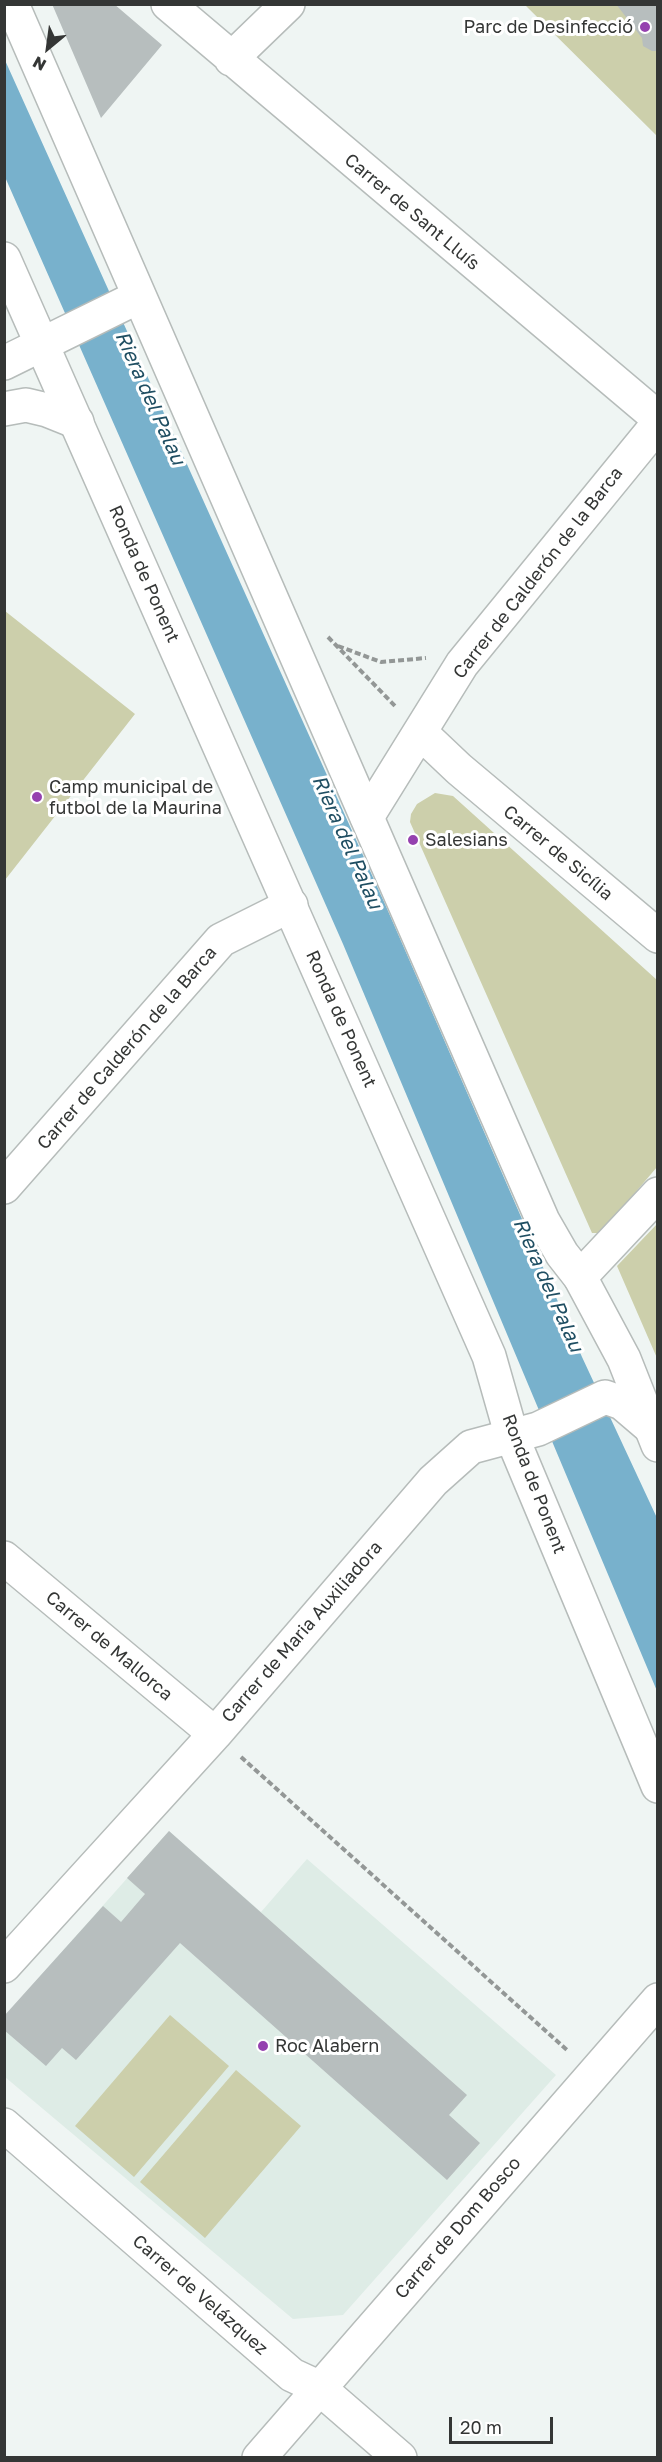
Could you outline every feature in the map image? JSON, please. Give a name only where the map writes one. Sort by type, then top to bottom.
[{"type":"street","points":[[12,4],[134,299],[367,817],[543,1221],[562,1254],[580,1277],[624,1359],[653,1436]]},
{"type":"street","name":"Carrer de Sant Lluís","points":[[168,4],[657,418]]},
{"type":"street","points":[[231,59],[288,4]]},
{"type":"street","name":"Ronda de Ponent","points":[[4,259],[54,339],[77,422],[525,1433],[657,1786]]},
{"type":"street","points":[[4,363],[134,299]]},
{"type":"street","points":[[4,409],[27,405],[77,422]]},
{"type":"street","name":"Carrer de Calderón de la Barca","points":[[367,817],[462,664],[657,424]]},
{"type":"street","name":"Carrer de Sicília","points":[[421,733],[459,769],[657,936]]},
{"type":"street","points":[[367,817],[405,776],[444,767],[459,769]]},
{"type":"street","name":"Carrer de Calderón de la Barca","points":[[4,1187],[221,940],[291,905]]},
{"type":"street","points":[[580,1277],[657,1194]]},
{"type":"street","name":"Carrer de Maria Auxiliadora","points":[[4,1966],[215,1734],[433,1481],[471,1447],[525,1433],[605,1398],[622,1403],[653,1436]]},
{"type":"street","name":"Carrer de Mallorca","points":[[4,1558],[215,1734]]},
{"type":"street","name":"Carrer de Dom Bosco","points":[[259,2457],[657,2000]]},
{"type":"street","name":"Carrer de Velázquez","points":[[4,2125],[291,2375],[318,2387],[400,2457]]},
{"type":"path","points":[[215,1734],[593,2073]]},
{"type":"shaded area","name":"Roc Alabern","points":[[169,1831],[261,1912],[307,1859],[556,2075],[343,2315],[293,2319],[5,2077],[5,2016]]},
{"type":"green space","points":[[525,5],[657,5],[657,136]]},
{"type":"green space","name":"Camp municipal de futbol de la Maurina","points":[[5,611],[135,714],[5,880]]},
{"type":"green space","points":[[435,793],[453,796],[657,980],[657,1167],[601,1233],[592,1233],[410,822],[411,814],[417,804]]},
{"type":"green space","points":[[657,1224],[657,1358],[617,1266]]},
{"type":"green space","points":[[170,2015],[229,2066],[134,2177],[75,2126]]},
{"type":"green space","points":[[236,2070],[301,2126],[205,2238],[140,2182]]},
{"type":"water","name":"Riera del Palau","points":[[4,58],[385,904],[582,1357],[657,1518],[657,1691],[343,944],[5,177]]},
{"type":"building","points":[[52,4],[114,4],[162,45],[101,118]]},
{"type":"building","name":"Parc de Desinfecció","points":[[616,4],[658,4],[658,51],[652,51],[643,46],[642,38]]},
{"type":"building","points":[[169,1831],[467,2095],[449,2115],[480,2143],[447,2180],[180,1943],[76,2060],[62,2048],[46,2066],[4,2030],[4,2016],[103,1906],[121,1922],[145,1894],[127,1878]]},
{"type":"place","name":"Parc de Desinfecció","points":[[645,27]]},
{"type":"place","name":"Camp municipal de futbol de la Maurina","points":[[37,797]]},
{"type":"place","name":"Salesians","points":[[413,840]]},
{"type":"place","name":"Roc Alabern","points":[[263,2046]]}]
